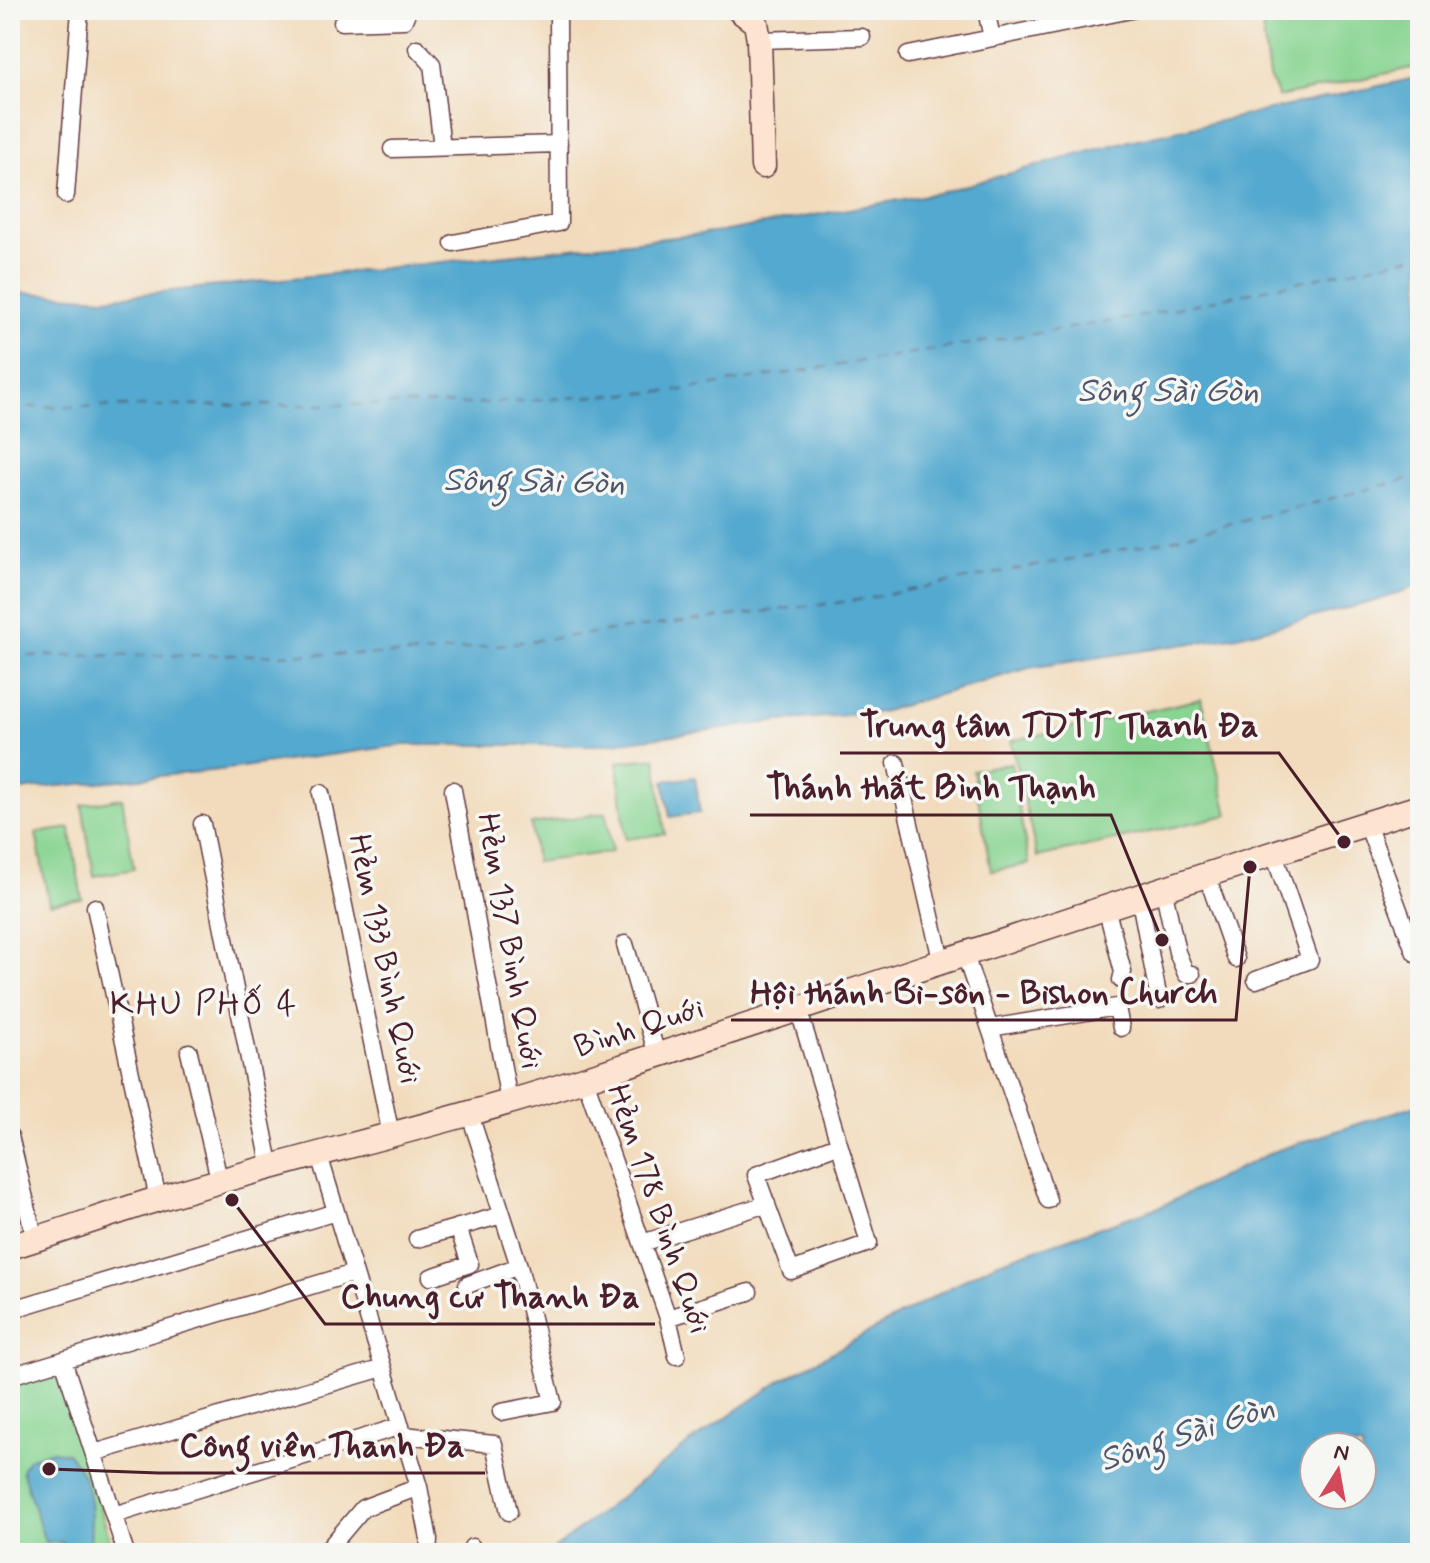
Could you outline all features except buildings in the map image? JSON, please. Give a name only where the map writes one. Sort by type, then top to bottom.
[{"type":"main road","points":[[739,10],[756,23],[759,40],[763,166]]},
{"type":"main road","name":"Bình Quới","points":[[10,1247],[158,1199],[470,1115],[942,964],[1273,851],[1420,807]]},
{"type":"street","points":[[66,195],[80,10]]},
{"type":"street","points":[[342,22],[404,20],[408,10]]},
{"type":"street","points":[[453,243],[559,223],[558,10]]},
{"type":"street","points":[[986,10],[992,38]]},
{"type":"street","points":[[908,55],[1131,10]]},
{"type":"street","points":[[759,40],[862,37]]},
{"type":"street","points":[[417,48],[432,64],[442,147]]},
{"type":"street","points":[[392,149],[559,144]]},
{"type":"street","points":[[896,763],[942,964]]},
{"type":"street","name":"Hẻm 137 Bình Quới","points":[[453,790],[509,1101]]},
{"type":"street","name":"Hẻm 133 Bình Quới","points":[[321,793],[391,1135]]},
{"type":"street","points":[[202,824],[271,1169]]},
{"type":"street","points":[[1367,824],[1415,953]]},
{"type":"street","points":[[1256,980],[1310,960],[1273,851]]},
{"type":"street","points":[[1206,873],[1236,959]]},
{"type":"street","points":[[1163,887],[1177,952],[1186,974],[1192,974]]},
{"type":"street","points":[[1139,895],[1159,1000]]},
{"type":"street","points":[[95,907],[158,1199]]},
{"type":"street","points":[[1106,907],[1123,972],[1121,980]]},
{"type":"street","points":[[625,944],[657,1055]]},
{"type":"street","points":[[965,955],[1048,1200]]},
{"type":"street","points":[[990,1028],[1117,1007],[1121,1028]]},
{"type":"street","points":[[799,1011],[869,1243],[791,1271],[756,1175],[838,1145]]},
{"type":"street","points":[[189,1052],[220,1183]]},
{"type":"street","name":"Hẻm 178 Bình Quới","points":[[585,1079],[668,1318],[677,1356]]},
{"type":"street","points":[[470,1115],[519,1266],[553,1402],[501,1412]]},
{"type":"street","points":[[10,1136],[35,1240]]},
{"type":"street","points":[[319,1155],[419,1487],[429,1539],[428,1553]]},
{"type":"street","points":[[642,1243],[767,1204]]},
{"type":"street","points":[[10,1310],[336,1212]]},
{"type":"street","points":[[417,1239],[502,1215]]},
{"type":"street","points":[[431,1277],[470,1264],[458,1227]]},
{"type":"street","points":[[467,1285],[519,1266]]},
{"type":"street","points":[[10,1376],[354,1273]]},
{"type":"street","points":[[668,1318],[749,1292]]},
{"type":"street","points":[[63,1360],[126,1553]]},
{"type":"street","points":[[94,1453],[383,1368]]},
{"type":"street","points":[[114,1515],[402,1431],[494,1444],[509,1512]]},
{"type":"street","points":[[325,1553],[363,1508],[419,1487]]},
{"type":"green space","points":[[1260,10],[1420,10],[1420,66],[1278,97],[1269,77]]},
{"type":"green space","points":[[1201,699],[1228,815],[1037,857],[1011,741]]},
{"type":"green space","points":[[656,758],[665,834],[626,839],[617,762]]},
{"type":"green space","points":[[1011,763],[1029,864],[991,871],[973,770]]},
{"type":"green space","points":[[122,798],[134,869],[94,876],[82,805]]},
{"type":"green space","points":[[606,813],[612,852],[536,862],[531,824]]},
{"type":"green space","points":[[70,828],[82,899],[49,904],[36,833]]},
{"type":"green space","points":[[58,1371],[114,1553],[10,1553],[10,1385]]},
{"type":"water","name":"Sông Sài Gòn","points":[[1420,77],[1420,585],[1379,600],[1238,636],[1029,668],[881,712],[779,721],[598,745],[403,745],[220,770],[10,791],[10,292],[106,298],[721,232],[938,193],[1120,143]]},
{"type":"water","points":[[695,777],[700,813],[670,817],[664,781]]},
{"type":"water","name":"Sông Sài Gòn","points":[[1420,1104],[1420,1553],[549,1553],[692,1441],[780,1381],[993,1264],[1162,1206],[1275,1151]]},
{"type":"water","points":[[52,1451],[67,1453],[87,1486],[90,1549],[93,1553],[67,1553],[62,1542],[45,1542],[22,1470],[28,1459]]},
{"type":"ferry route","points":[[10,407],[471,404],[676,391],[1132,318],[1420,255]]},
{"type":"ferry route","points":[[10,656],[426,654],[858,600],[1165,541],[1420,476]]},
{"type":"place","name":"Trung tâm TDTT Thanh Đa","points":[[1344,842]]},
{"type":"place","name":"Hội thánh Bi-sôn - Bishon Church","points":[[1250,867]]},
{"type":"place","name":"Thánh thất Bình Thạnh","points":[[1162,940]]},
{"type":"place","name":"Chung cư Thanh Đa","points":[[232,1200]]},
{"type":"place","name":"Công viên Thanh Đa","points":[[49,1469]]},
{"type":"district","name":"KHU PHỐ 4","points":[[204,1004]]}]
